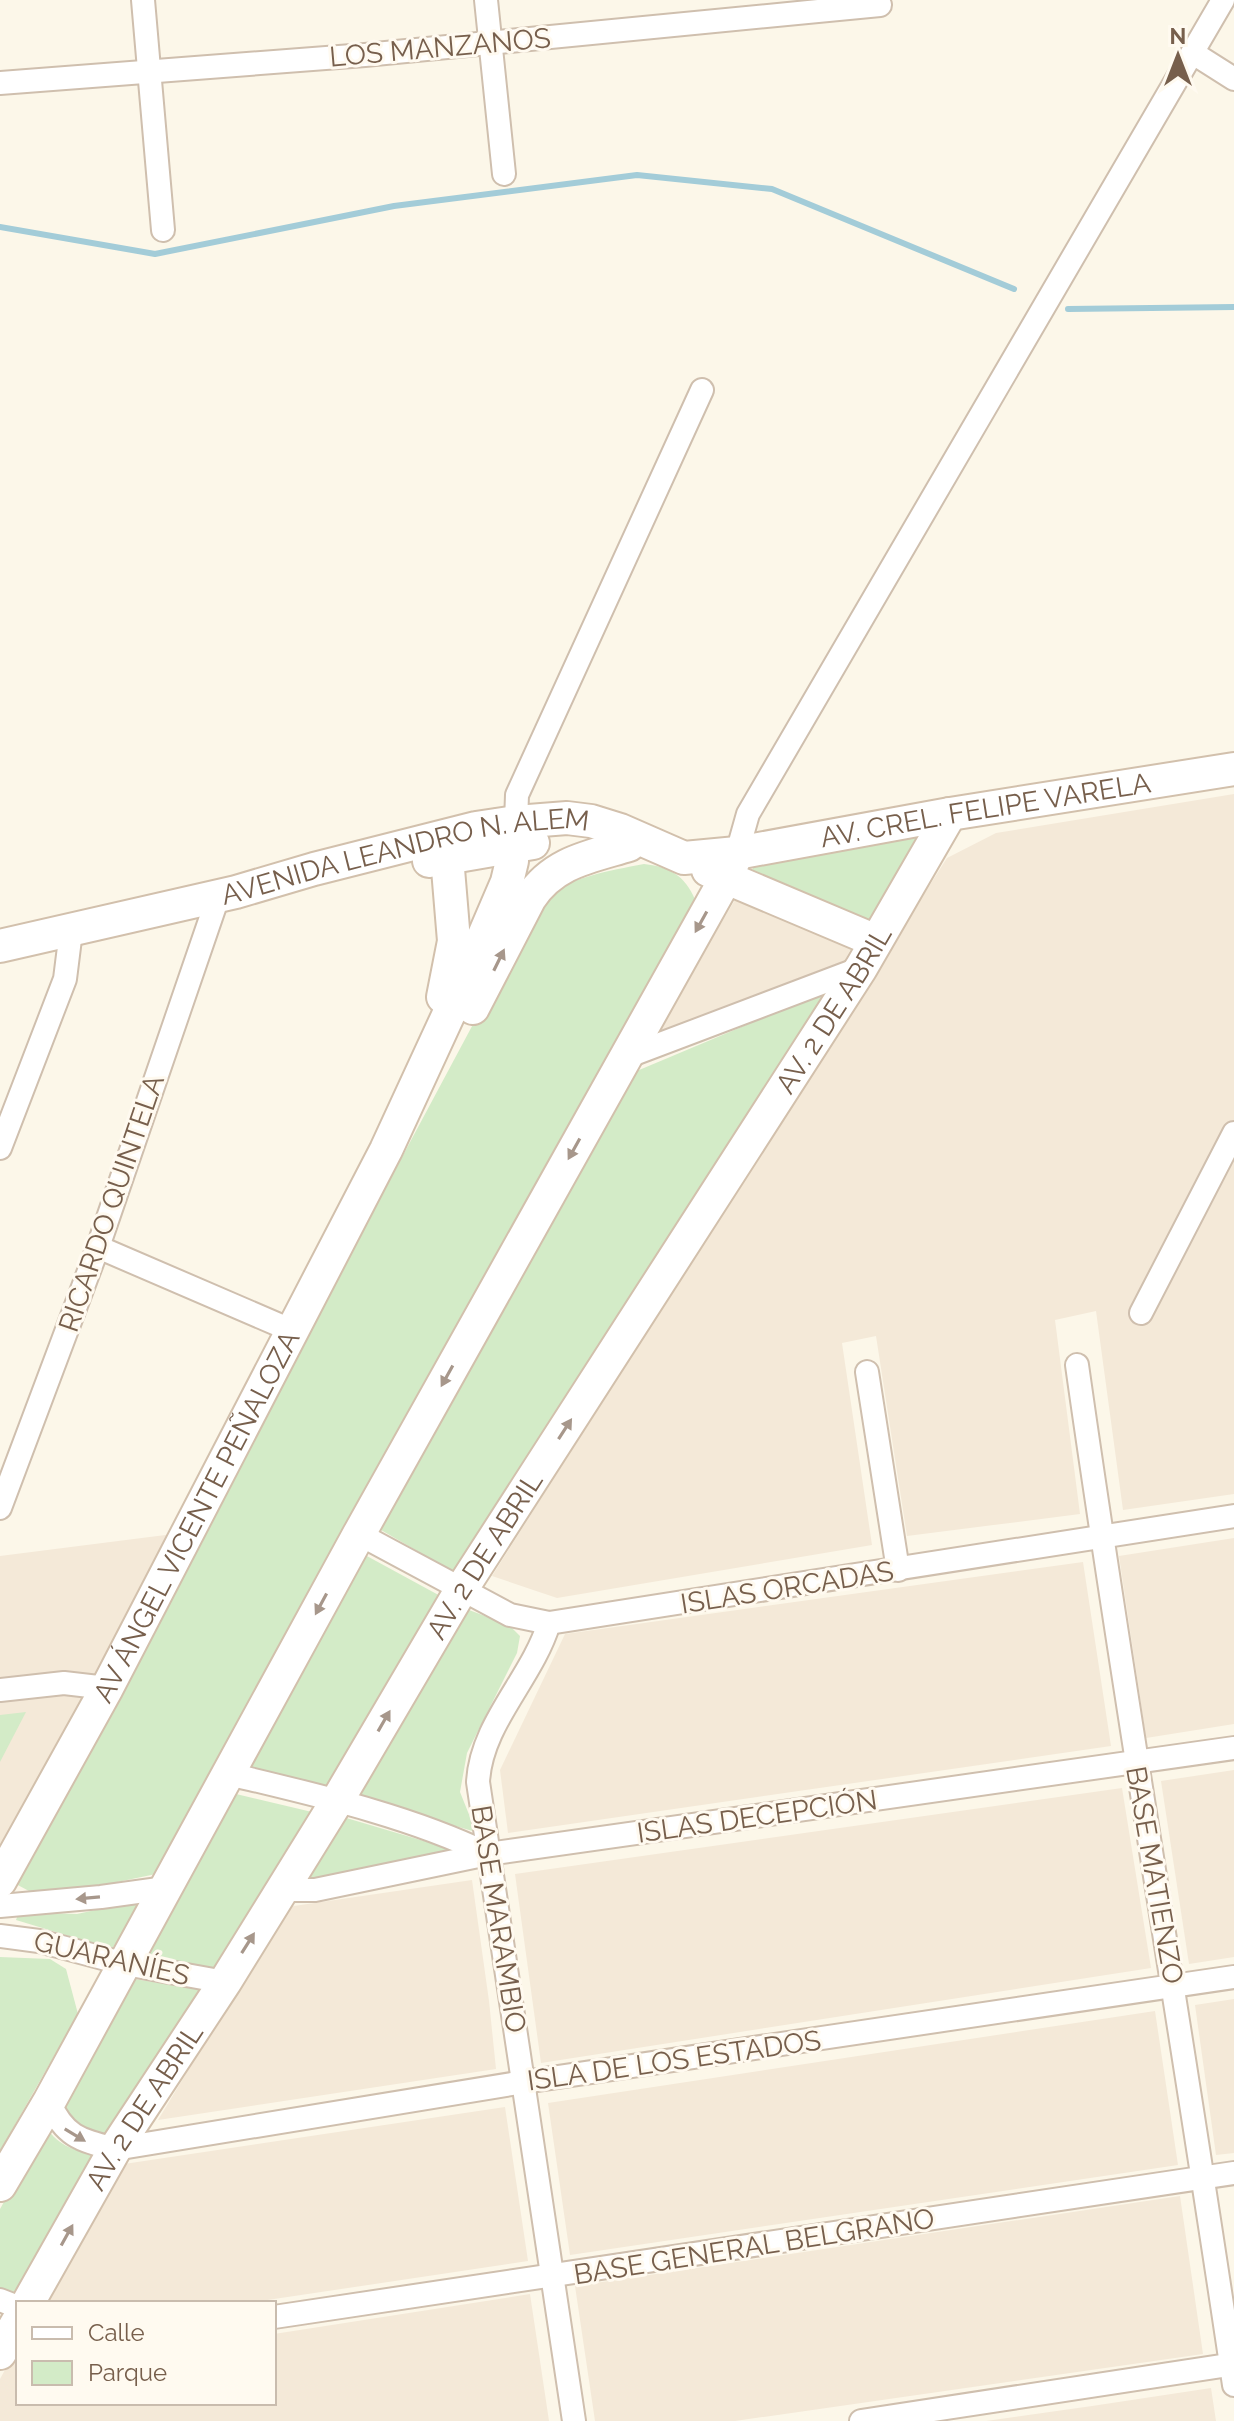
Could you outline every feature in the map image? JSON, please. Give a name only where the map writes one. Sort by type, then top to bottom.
[{"type":"main road","name":"AV. CREL. FELIPE VARELA","points":[[732,866],[950,814],[1234,769]]},
{"type":"main road","name":"AV. 2 DE ABRIL","points":[[29,2301],[115,2149],[282,1890],[461,1590],[868,955],[950,814]]},
{"type":"main road","name":"AVENIDA LEANDRO N. ALEM","points":[[227,895],[314,869],[502,830],[567,841],[656,850],[732,866]]},
{"type":"main road","points":[[502,830],[512,861],[507,882],[386,1150],[398,1112],[434,1025],[447,980],[454,941],[447,857],[452,843],[502,830]]},
{"type":"main road","points":[[400,1120],[419,1102],[442,1065],[541,882],[562,868],[656,850]]},
{"type":"main road","name":"AVENIDA LEANDRO N. ALEM","points":[[227,895],[447,857]]},
{"type":"main road","points":[[0,2185],[49,2102],[359,1534],[732,866],[868,955]]},
{"type":"main road","points":[[0,946],[227,895]]},
{"type":"main road","name":"AV ÁNGEL VICENTE PEÑALOZA","points":[[0,1881],[107,1688],[386,1150]]},
{"type":"main road","points":[[0,2353],[16,2325]]},
{"type":"street","points":[[143,0],[163,230]]},
{"type":"street","points":[[486,0],[504,174]]},
{"type":"street","points":[[732,866],[748,814],[1223,0]]},
{"type":"street","name":"LOS MANZANOS","points":[[0,83],[490,43],[880,5]]},
{"type":"street","points":[[1193,53],[1234,79]]},
{"type":"street","points":[[502,830],[702,390]]},
{"type":"street","name":"RICARDO QUINTELA","points":[[0,1508],[227,895]]},
{"type":"street","points":[[0,1148],[65,979],[71,931]]},
{"type":"street","points":[[626,1057],[868,955]]},
{"type":"street","points":[[1141,1313],[1234,1133]]},
{"type":"street","points":[[98,1247],[293,1331]]},
{"type":"street","name":"BASE MATIENZO","points":[[1077,1365],[1136,1763],[1174,1985],[1233,2371]]},
{"type":"street","points":[[867,1372],[898,1570]]},
{"type":"street","name":"ISLAS ORCADAS","points":[[359,1534],[510,1615],[549,1623],[1234,1516]]},
{"type":"street","name":"BASE MARAMBIO","points":[[549,1623],[538,1652],[485,1744],[479,1763],[478,1782],[574,2421]]},
{"type":"street","points":[[0,1690],[64,1683],[107,1688]]},
{"type":"street","name":"ISLAS DECEPCIÓN","points":[[282,1890],[315,1890],[488,1854],[1234,1748]]},
{"type":"street","points":[[229,1774],[337,1801],[459,1840],[488,1854]]},
{"type":"street","name":"GUARANÍES","points":[[0,1906],[166,1888]]},
{"type":"street","name":"GUARANÍES","points":[[0,1936],[39,1941],[125,1964],[225,1982]]},
{"type":"street","name":"ISLA DE LOS ESTADOS","points":[[115,2149],[524,2082],[1234,1977]]},
{"type":"street","points":[[49,2102],[58,2122],[67,2132],[86,2142],[115,2149]]},
{"type":"street","name":"BASE GENERAL BELGRANO","points":[[276,2317],[1234,2173]]},
{"type":"street","points":[[861,2421],[1233,2371]]},
{"type":"shaded area","points":[[1234,794],[1234,1494],[1123,1510],[1096,1311],[1055,1320],[1080,1514],[907,1536],[876,1336],[842,1343],[872,1545],[557,1598],[492,1576],[947,858],[996,833]]},
{"type":"shaded area","points":[[735,900],[852,946],[842,967],[653,1037]]},
{"type":"shaded area","points":[[189,1532],[0,1879],[0,1556]]},
{"type":"shaded area","points":[[1234,1538],[1234,1724],[1146,1738],[1119,1556]]},
{"type":"shaded area","points":[[1083,1562],[1111,1746],[508,1833],[500,1770],[565,1634]]},
{"type":"shaded area","points":[[1234,1770],[1234,1957],[1189,1964],[1161,1781]]},
{"type":"shaded area","points":[[1122,1788],[1151,1968],[541,2063],[515,1874]]},
{"type":"shaded area","points":[[472,1880],[496,2069],[158,2120],[287,1907]]},
{"type":"shaded area","points":[[1234,1999],[1234,2153],[1216,2155],[1195,2005]]},
{"type":"shaded area","points":[[1155,2011],[1178,2165],[570,2255],[548,2103]]},
{"type":"shaded area","points":[[505,2107],[528,2261],[261,2301],[42,2301],[124,2164]]},
{"type":"shaded area","points":[[1180,2196],[1203,2354],[735,2421],[595,2421],[575,2286]]},
{"type":"shaded area","points":[[530,2294],[549,2421],[0,2421],[0,2379],[16,2350],[16,2405],[276,2405],[276,2334]]},
{"type":"shaded area","points":[[1211,2388],[1216,2421],[986,2421],[1092,2406]]},
{"type":"green space","points":[[917,836],[868,923],[747,878],[758,860]]},
{"type":"green space","points":[[644,864],[663,868],[678,876],[689,888],[697,905],[156,1874],[98,1886],[29,1891],[14,1883],[540,899],[577,880]]},
{"type":"green space","points":[[839,986],[457,1574],[381,1530],[632,1073]]},
{"type":"green space","points":[[365,1555],[444,1598],[327,1789],[248,1768]]},
{"type":"green space","points":[[469,1610],[509,1625],[520,1636],[517,1653],[467,1753],[460,1792],[476,1832],[356,1797]]},
{"type":"green space","points":[[26,1712],[0,1762],[0,1715]]},
{"type":"green space","points":[[236,1794],[312,1812],[217,1971],[145,1958]]},
{"type":"green space","points":[[343,1817],[461,1852],[302,1881]]},
{"type":"green space","points":[[142,1900],[112,1949],[16,1920],[19,1912],[77,1914]]},
{"type":"green space","points":[[0,1957],[50,1959],[66,1969],[78,2014],[0,2151]]},
{"type":"green space","points":[[134,1979],[203,1990],[110,2140],[78,2128],[63,2103]]},
{"type":"green space","points":[[46,2127],[69,2147],[99,2155],[17,2296],[0,2290],[0,2209]]},
{"type":"waterway","points":[[0,227],[155,254],[394,206],[637,175],[772,189],[1014,289]]},
{"type":"waterway","points":[[1068,309],[1234,307]]}]
